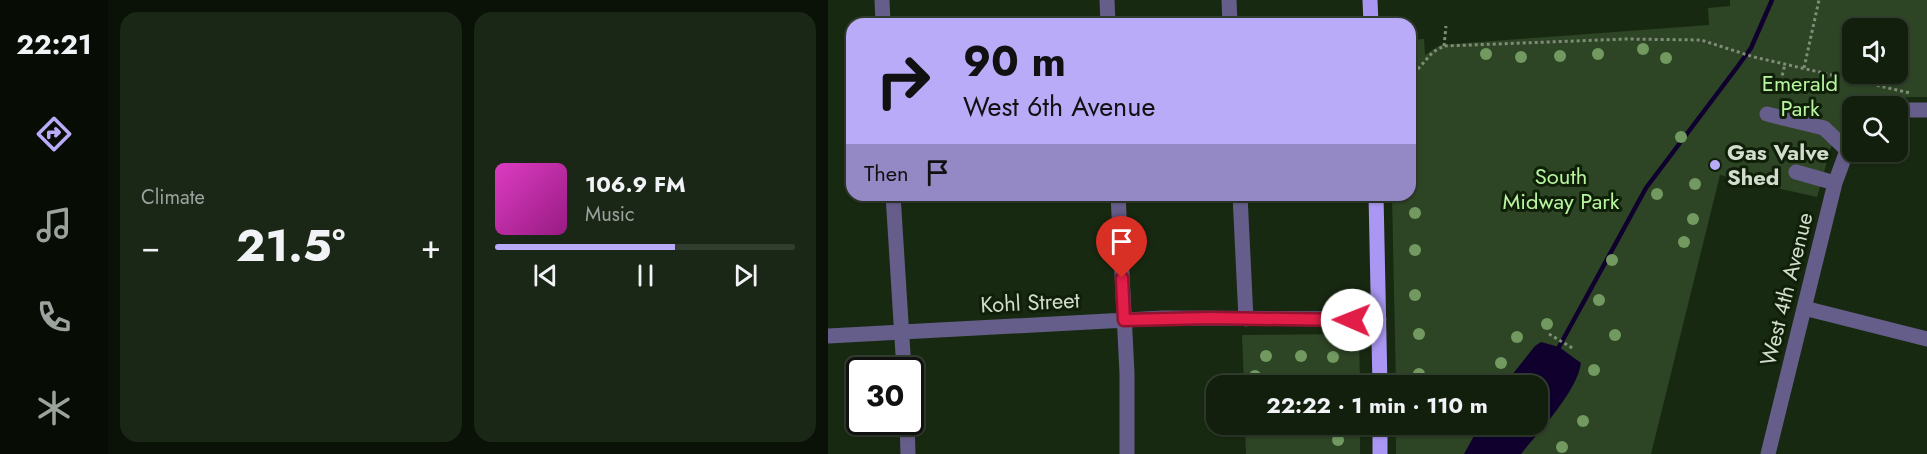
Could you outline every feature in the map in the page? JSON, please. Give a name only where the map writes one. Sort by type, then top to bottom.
[{"type":"main road","points":[[1370,0],[1371,18]]},
{"type":"main road","points":[[1376,201],[1380,375]]},
{"type":"main road","points":[[1380,435],[1380,454]]},
{"type":"street","points":[[882,0],[883,18]]},
{"type":"street","points":[[1107,0],[1108,18]]},
{"type":"street","points":[[1229,0],[1230,18]]},
{"type":"street","points":[[1908,110],[1927,110]]},
{"type":"street","points":[[1767,114],[1824,128],[1842,139]]},
{"type":"street","name":"West 4th Avenue","points":[[1768,454],[1835,183],[1842,162]]},
{"type":"street","points":[[1796,172],[1835,183]]},
{"type":"street","points":[[893,201],[903,357]]},
{"type":"street","points":[[1118,201],[1127,454]]},
{"type":"street","points":[[1240,201],[1246,319]]},
{"type":"street","points":[[1804,308],[1927,339]]},
{"type":"street","name":"Kohl Street","points":[[828,336],[1124,320],[1379,319]]},
{"type":"street","points":[[907,435],[908,454]]},
{"type":"path","points":[[1804,68],[1819,0]]},
{"type":"path","points":[[1443,46],[1446,26]]},
{"type":"path","points":[[1416,71],[1433,52],[1443,46],[1626,39],[1701,40],[1754,57],[1918,93]]},
{"type":"path","points":[[1778,93],[1785,64]]},
{"type":"path","points":[[1549,334],[1574,350]]},
{"type":"green space","name":"South Midway Park","points":[[1730,0],[1927,0],[1927,97],[1842,96],[1842,132],[1831,147],[1817,197],[1720,175],[1651,454],[1396,454],[1396,435],[1548,435],[1548,375],[1396,375],[1392,201],[1416,201],[1416,40],[1424,39],[1425,55],[1440,45],[1709,25],[1708,8],[1730,6]]},
{"type":"green space","points":[[1359,334],[1360,375],[1244,375],[1242,335]]},
{"type":"green space","points":[[1245,435],[1360,435],[1360,454],[1246,454]]},
{"type":"shaded area","points":[[1541,342],[1559,347],[1581,363],[1572,386],[1548,422],[1548,375],[1512,375],[1535,346]]},
{"type":"shaded area","points":[[1474,435],[1537,435],[1521,454],[1464,454]]},
{"type":"waterway","points":[[1559,347],[1646,188],[1751,48],[1772,0]]},
{"type":"place","name":"Gas Valve Shed","points":[[1715,165]]},
{"type":"route","points":[[1122,278],[1124,320],[1209,318],[1352,320]]},
{"type":"park label","name":"Emerald Park","points":[[1800,96]]}]
